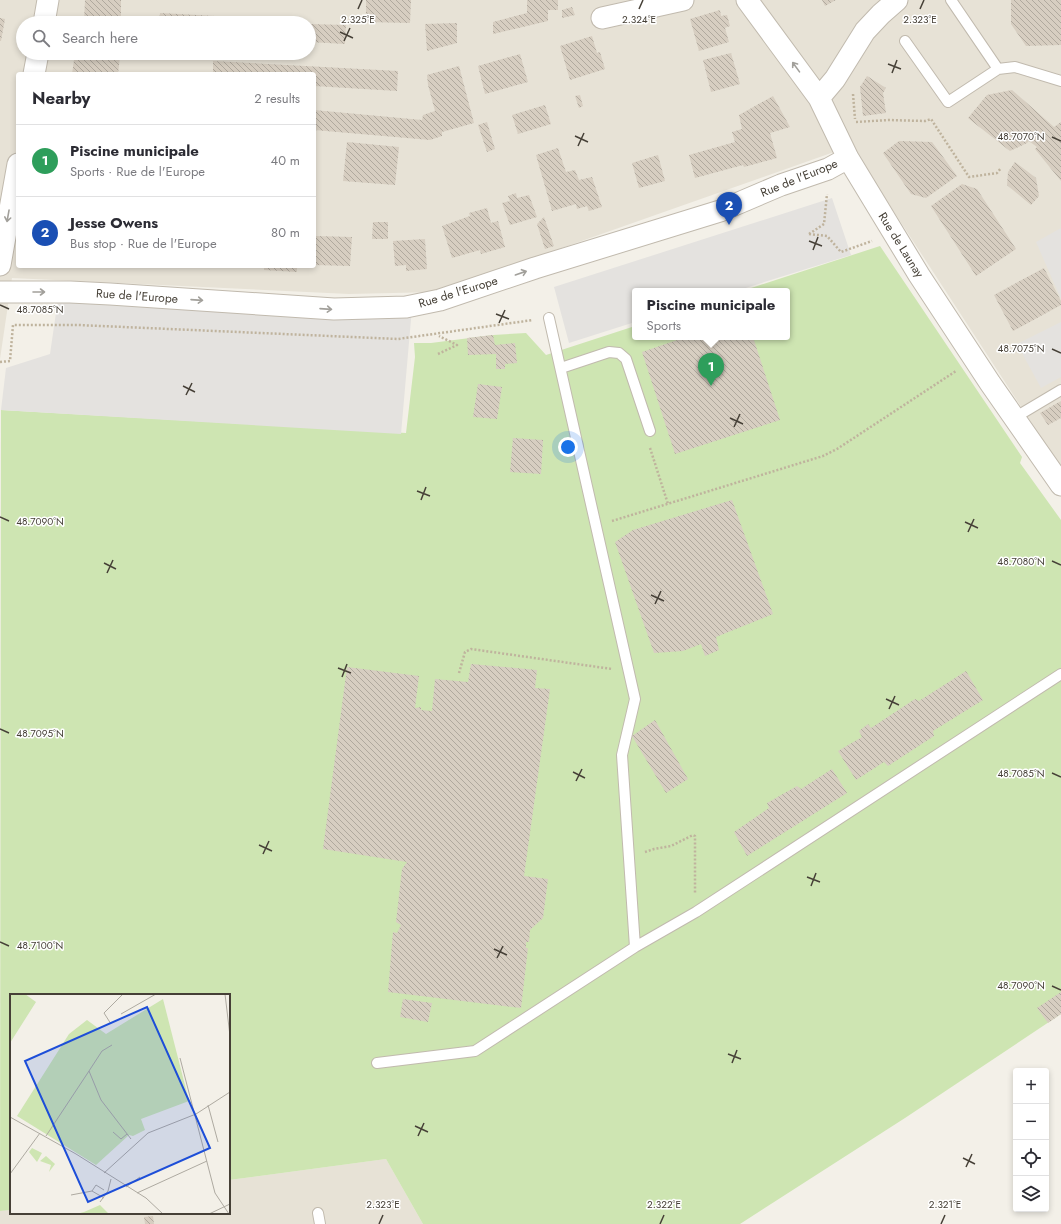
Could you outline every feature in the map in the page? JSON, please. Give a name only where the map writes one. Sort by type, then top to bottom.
[{"type":"street","points":[[45,16],[48,0]]},
{"type":"street","points":[[602,18],[683,0]]},
{"type":"street","name":"Rue de Launay","points":[[747,0],[819,98],[848,158],[923,282],[1014,418],[1061,485]]},
{"type":"street","points":[[819,98],[834,79],[865,31],[897,0]]},
{"type":"street","points":[[34,72],[37,60]]},
{"type":"street","name":"Rue de l'Europe","points":[[0,292],[70,292],[110,294],[334,309],[406,307],[440,300],[535,268],[720,211],[781,185],[828,168],[848,158]]},
{"type":"street","points":[[0,265],[16,175]]},
{"type":"lane","points":[[951,0],[998,69]]},
{"type":"lane","points":[[905,41],[948,102],[998,69],[1015,67],[1061,80]]},
{"type":"lane","points":[[549,318],[556,352],[562,368],[635,699],[622,755],[634,947]]},
{"type":"lane","points":[[562,368],[609,352],[619,353],[626,359],[650,431]]},
{"type":"lane","points":[[1014,418],[1061,390]]},
{"type":"lane","points":[[377,1063],[475,1051],[634,947],[696,912],[1061,674]]},
{"type":"lane","points":[[318,1213],[320,1224]]},
{"type":"path","points":[[856,122],[888,120],[925,121],[931,119],[969,177],[997,173],[1001,168]]},
{"type":"path","points":[[808,234],[827,236],[841,252],[894,233]]},
{"type":"path","points":[[0,362],[10,362],[13,325],[78,325],[398,339],[549,318]]},
{"type":"path","points":[[438,354],[457,345],[439,336]]},
{"type":"path","points":[[596,526],[823,456],[837,449],[957,370]]},
{"type":"path","points":[[650,431],[648,441],[668,504]]},
{"type":"path","points":[[459,673],[465,652],[470,650],[628,670]]},
{"type":"path","points":[[629,859],[654,849],[671,846],[693,835],[695,836],[696,912]]},
{"type":"shaded area","points":[[0,0],[1061,0],[1061,468],[851,146],[437,292],[349,294],[12,278],[0,359]]},
{"type":"shaded area","points":[[832,198],[851,255],[746,288],[632,288],[632,323],[569,343],[554,287]]},
{"type":"shaded area","points":[[1061,228],[1061,299],[1036,242]]},
{"type":"shaded area","points":[[59,292],[412,308],[401,434],[1,410],[6,368],[50,354]]},
{"type":"shaded area","points":[[1061,322],[1061,377],[1041,388],[1017,344]]},
{"type":"shaded area","points":[[386,1159],[423,1224],[0,1224],[0,1211],[10,1210],[10,1214],[230,1214],[230,1180]]},
{"type":"green space","points":[[880,246],[1022,457],[1020,463],[1061,520],[1061,1014],[905,1118],[740,1224],[423,1224],[386,1159],[230,1180],[230,994],[10,994],[10,1210],[0,1211],[1,410],[406,433],[415,357],[414,343],[431,343],[493,335],[526,333],[546,355],[632,327],[632,340],[790,340],[790,288],[751,288]]},
{"type":"building","points":[[85,0],[121,0],[121,16],[84,16]]},
{"type":"building","points":[[366,0],[411,0],[410,23],[366,22]]},
{"type":"building","points":[[527,0],[558,0],[558,10],[548,10],[548,21],[493,34],[493,22],[527,13]]},
{"type":"building","points":[[822,0],[836,0],[825,6]]},
{"type":"building","points":[[1011,0],[1061,0],[1061,45],[1026,46],[1011,24]]},
{"type":"building","points":[[572,7],[575,15],[562,18],[562,10]]},
{"type":"building","points":[[720,10],[721,16],[727,15],[730,26],[725,28],[729,42],[699,51],[690,19]]},
{"type":"building","points":[[160,13],[216,16],[160,16]]},
{"type":"building","points":[[0,18],[5,19],[1,41],[0,41]]},
{"type":"building","points":[[457,23],[457,43],[427,51],[425,24]]},
{"type":"building","points":[[316,24],[346,25],[345,44],[316,42]]},
{"type":"building","points":[[592,36],[597,53],[600,52],[605,69],[570,80],[560,46]]},
{"type":"building","points":[[731,53],[740,84],[711,92],[703,60]]},
{"type":"building","points":[[520,54],[528,82],[485,94],[478,66]]},
{"type":"building","points":[[74,60],[120,60],[118,72],[72,72]]},
{"type":"building","points":[[213,61],[398,71],[397,91],[316,86],[316,72],[213,72]]},
{"type":"building","points":[[459,66],[474,123],[442,132],[442,136],[430,140],[316,130],[316,110],[422,120],[423,115],[435,111],[427,75]]},
{"type":"building","points":[[867,76],[886,88],[883,93],[886,113],[863,116],[860,87]]},
{"type":"building","points":[[1012,90],[1054,127],[1061,122],[1061,181],[1035,149],[1037,147],[1029,141],[1010,151],[968,118],[987,95]]},
{"type":"building","points":[[580,95],[583,106],[579,108],[575,96]]},
{"type":"building","points":[[773,96],[790,127],[770,133],[777,158],[744,167],[743,165],[695,178],[689,155],[735,142],[732,132],[742,129],[739,115]]},
{"type":"building","points":[[545,105],[551,124],[518,134],[512,115]]},
{"type":"building","points":[[487,122],[495,149],[487,152],[478,125]]},
{"type":"building","points":[[899,141],[932,142],[957,176],[926,198],[911,194],[883,153]]},
{"type":"building","points":[[347,142],[399,147],[395,185],[343,181]]},
{"type":"building","points":[[558,148],[566,172],[575,170],[579,180],[592,177],[602,207],[589,211],[587,206],[577,209],[576,204],[552,211],[536,155]]},
{"type":"building","points":[[658,155],[665,181],[639,188],[632,163]]},
{"type":"building","points":[[1015,162],[1036,178],[1039,196],[1031,205],[1007,185],[1008,172]]},
{"type":"building","points":[[962,184],[977,189],[1016,249],[976,276],[931,206]]},
{"type":"building","points":[[516,193],[517,198],[529,195],[537,217],[510,225],[502,203],[510,201],[508,196]]},
{"type":"building","points":[[487,208],[491,223],[498,221],[505,247],[481,254],[480,250],[452,258],[442,226],[470,216],[469,213]]},
{"type":"building","points":[[544,217],[554,246],[545,249],[537,224]]},
{"type":"building","points":[[373,222],[388,222],[388,239],[372,239]]},
{"type":"building","points":[[316,236],[352,237],[350,266],[316,265]]},
{"type":"building","points":[[425,239],[427,269],[406,271],[406,265],[395,266],[393,241]]},
{"type":"building","points":[[264,268],[297,268],[297,272],[264,270]]},
{"type":"building","points":[[1044,268],[1061,301],[1061,305],[1013,331],[994,295]]},
{"type":"building","points":[[493,335],[495,345],[515,343],[517,363],[505,364],[505,369],[496,369],[496,354],[468,355],[467,338]]},
{"type":"building","points":[[677,340],[754,340],[780,420],[675,454],[642,352]]},
{"type":"building","points":[[478,384],[502,387],[497,419],[473,417]]},
{"type":"building","points":[[1061,401],[1061,418],[1048,425],[1040,413]]},
{"type":"building","points":[[513,438],[543,440],[541,474],[510,472]]},
{"type":"building","points":[[732,500],[773,614],[716,637],[719,650],[705,656],[701,644],[683,651],[654,653],[615,542],[633,530]]},
{"type":"building","points":[[471,664],[537,670],[535,688],[550,689],[524,876],[548,879],[543,918],[530,930],[529,942],[526,942],[526,948],[528,948],[521,1008],[388,992],[393,932],[397,933],[401,925],[396,922],[402,869],[407,862],[323,849],[347,667],[419,676],[415,708],[421,707],[421,710],[432,711],[435,679],[468,682]]},
{"type":"building","points":[[966,671],[983,700],[933,731],[934,736],[888,766],[884,762],[856,780],[838,751],[862,737],[859,731],[868,724],[871,728],[915,699],[919,701]]},
{"type":"building","points":[[655,720],[688,779],[666,793],[632,736]]},
{"type":"building","points":[[832,769],[847,793],[747,856],[734,832],[769,808],[767,803],[797,786],[801,789]]},
{"type":"building","points":[[1061,992],[1061,1014],[1048,1023],[1037,1008]]},
{"type":"building","points":[[403,999],[432,1003],[428,1022],[400,1017]]},
{"type":"building","points":[[153,1216],[154,1224],[145,1224],[144,1217]]},
{"type":"place","name":"Jesse Owens","points":[[729,225]]},
{"type":"place","name":"Piscine municipale","points":[[711,386]]}]
